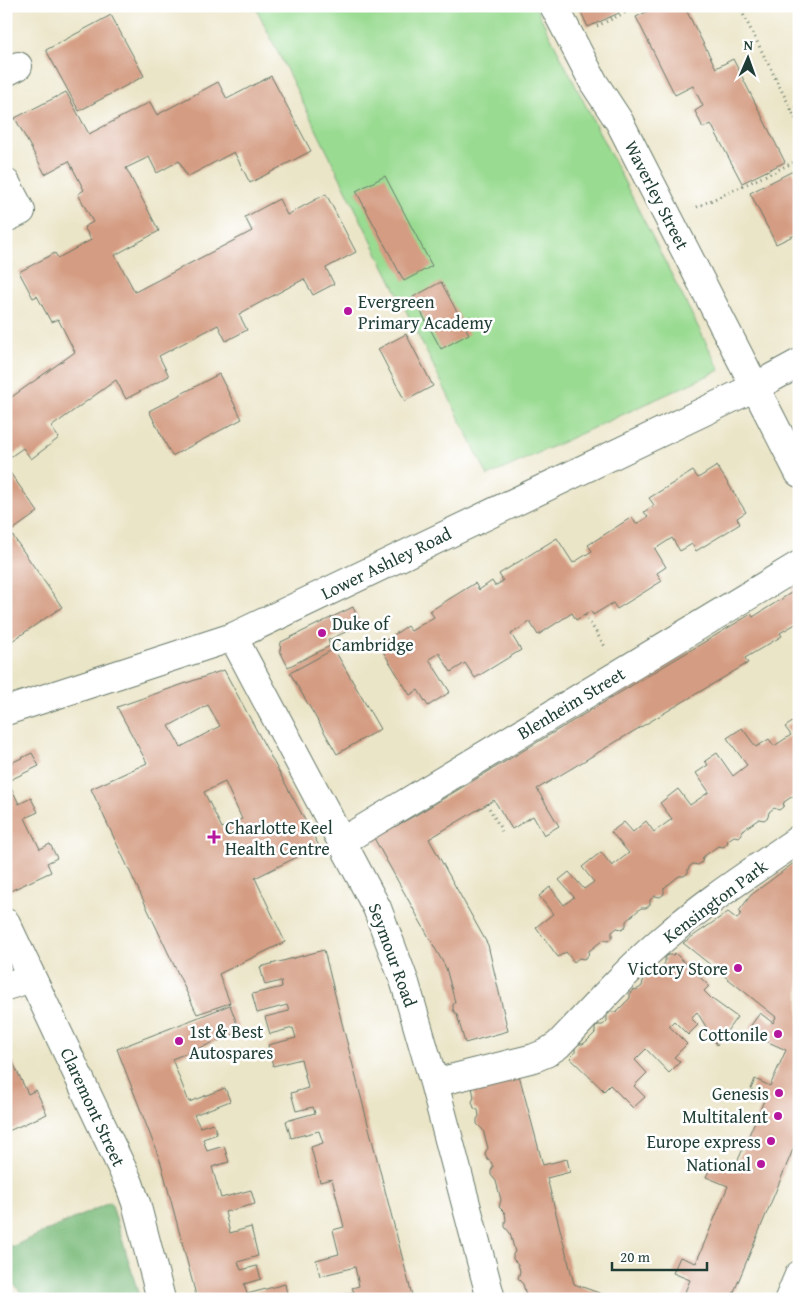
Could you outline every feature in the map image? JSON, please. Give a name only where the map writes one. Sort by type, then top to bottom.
[{"type":"street","name":"Waverley Street","points":[[554,6],[594,83],[619,121],[799,473]]},
{"type":"street","points":[[6,183],[21,211],[6,218]]},
{"type":"street","name":"Lower Ashley Road","points":[[6,711],[233,637],[755,387],[799,363]]},
{"type":"street","name":"Blenheim Street","points":[[342,841],[799,565]]},
{"type":"street","name":"Seymour Road","points":[[233,637],[377,908],[405,983],[434,1082],[491,1299]]},
{"type":"street","name":"Kensington Park","points":[[434,1082],[534,1058],[546,1053],[558,1045],[648,952],[687,918],[799,839]]},
{"type":"street","name":"Claremont Street","points":[[6,923],[129,1183],[161,1299]]},
{"type":"street","points":[[6,986],[32,978]]},
{"type":"street","points":[[789,1299],[799,1275]]},
{"type":"path","points":[[6,12],[17,6]]},
{"type":"path","points":[[571,38],[640,6]]},
{"type":"path","points":[[739,6],[799,125]]},
{"type":"path","points":[[791,110],[799,106]]},
{"type":"path","points":[[670,220],[799,160]]},
{"type":"path","points":[[585,615],[621,673]]},
{"type":"path","points":[[487,804],[503,833]]},
{"type":"green space","points":[[255,6],[535,6],[720,370],[488,476]]},
{"type":"green space","points":[[111,1202],[140,1299],[27,1299],[6,1276],[6,1239],[11,1247]]},
{"type":"building","points":[[578,6],[616,6],[619,13],[588,27]]},
{"type":"building","points":[[658,6],[684,6],[716,68],[733,59],[785,162],[742,183],[711,124],[703,128],[695,111],[703,106],[693,86],[675,95],[636,17]]},
{"type":"building","points":[[111,15],[144,76],[79,111],[46,50]]},
{"type":"building","points":[[271,76],[311,151],[250,183],[234,152],[187,177],[179,161],[157,173],[149,157],[126,168],[159,231],[115,255],[135,292],[252,231],[245,217],[279,199],[287,215],[326,194],[356,252],[326,268],[334,284],[313,295],[304,279],[239,314],[247,330],[226,341],[218,325],[159,356],[169,376],[126,399],[116,380],[51,427],[59,438],[31,459],[23,448],[6,460],[6,401],[75,352],[58,319],[51,322],[37,296],[33,298],[19,272],[55,253],[58,258],[91,240],[84,227],[93,222],[78,194],[84,190],[69,161],[45,174],[15,118],[66,92],[89,134],[150,102],[157,115],[218,82],[227,99]]},
{"type":"building","points":[[793,171],[799,182],[799,233],[776,244],[750,193]]},
{"type":"building","points":[[385,176],[432,266],[404,281],[356,191]]},
{"type":"building","points":[[441,282],[469,334],[441,349],[413,297]]},
{"type":"building","points":[[406,334],[433,386],[405,401],[378,349]]},
{"type":"building","points":[[219,374],[242,419],[172,456],[149,411]]},
{"type":"building","points":[[717,466],[746,512],[737,518],[740,524],[696,551],[692,544],[680,551],[672,538],[655,549],[666,567],[657,573],[662,581],[617,609],[613,603],[593,615],[591,611],[576,620],[572,613],[538,635],[530,622],[511,634],[521,650],[475,678],[465,663],[451,672],[439,653],[429,659],[450,692],[428,706],[418,690],[410,695],[382,650],[389,645],[386,640],[407,626],[411,631],[434,617],[430,611],[475,583],[479,590],[492,581],[495,586],[503,581],[499,574],[557,538],[573,563],[592,551],[588,545],[632,517],[636,524],[648,517],[644,512],[654,505],[649,498],[693,471],[698,478]]},
{"type":"building","points":[[6,467],[38,512],[10,532],[62,607],[6,645]]},
{"type":"building","points":[[799,582],[799,622],[780,633],[782,636],[745,658],[748,663],[537,789],[559,826],[544,835],[533,816],[512,829],[494,800],[429,839],[488,945],[508,1031],[465,1043],[457,1015],[453,1010],[455,1002],[446,968],[374,838],[416,815],[751,614],[753,617],[794,591],[791,588]]},
{"type":"building","name":"Duke of Cambridge","points":[[353,607],[361,625],[328,640],[330,646],[288,667],[280,651],[281,642]]},
{"type":"building","points":[[334,649],[380,729],[337,754],[290,673]]},
{"type":"building","name":"Charlotte Keel Health Centre","points":[[224,670],[319,846],[255,878],[285,942],[219,974],[230,1003],[197,1014],[91,789],[147,763],[117,707]],"holes":[[[208,705],[220,726],[181,747],[169,726]],[[225,782],[242,819],[222,828],[204,792]]]},
{"type":"building","points":[[797,719],[799,722],[799,792],[784,802],[783,807],[779,810],[774,808],[764,820],[759,819],[743,830],[739,837],[734,836],[723,847],[718,846],[703,857],[702,862],[698,865],[693,864],[690,866],[688,873],[684,876],[679,876],[664,888],[664,894],[660,897],[655,896],[650,900],[650,905],[646,908],[641,908],[626,921],[626,926],[622,929],[617,928],[612,932],[612,938],[608,941],[603,940],[589,951],[588,956],[584,959],[579,958],[574,962],[566,952],[558,957],[536,927],[553,914],[539,896],[550,887],[564,905],[574,897],[559,880],[569,872],[584,889],[594,882],[582,867],[601,852],[612,866],[629,853],[611,832],[624,822],[633,832],[646,821],[654,832],[672,819],[660,803],[678,789],[690,805],[709,792],[696,773],[708,765],[705,761],[717,753],[733,776],[747,765],[727,738],[742,728],[756,747],[769,739],[774,746],[791,735],[785,727]]},
{"type":"building","points":[[32,753],[39,766],[8,781],[19,804],[31,798],[38,812],[25,818],[40,849],[50,844],[57,858],[47,863],[51,872],[10,891],[6,886],[6,759],[9,764]]},
{"type":"building","points":[[799,859],[799,1135],[731,1299],[682,1299],[690,1280],[673,1273],[680,1257],[696,1263],[728,1186],[706,1177],[714,1159],[735,1167],[766,1096],[751,1089],[755,1079],[770,1086],[786,1050],[766,1041],[749,1028],[760,1013],[773,1023],[776,1017],[683,943],[728,912],[737,919],[741,913],[739,911],[751,895]]},
{"type":"building","points":[[324,950],[413,1299],[339,1299],[338,1296],[354,1292],[352,1288],[359,1286],[355,1267],[320,1276],[316,1260],[339,1254],[333,1230],[344,1227],[332,1179],[320,1182],[311,1147],[323,1143],[319,1131],[291,1138],[286,1121],[315,1113],[313,1107],[296,1111],[291,1093],[308,1088],[301,1059],[273,1066],[268,1045],[296,1038],[293,1028],[270,1034],[265,1017],[289,1011],[287,1005],[257,1013],[252,994],[282,987],[281,981],[265,985],[260,967]]},
{"type":"building","points":[[675,953],[709,986],[704,991],[737,1017],[717,1045],[697,1012],[691,1018],[698,1025],[688,1035],[674,1021],[669,1026],[687,1044],[674,1057],[680,1062],[669,1073],[646,1049],[635,1060],[647,1073],[634,1086],[645,1097],[633,1108],[610,1085],[604,1091],[570,1058],[575,1053],[575,1048],[578,1044],[583,1044],[595,1033],[595,1028],[598,1025],[603,1025],[607,1021],[607,1015],[611,1012],[616,1012],[630,998],[630,993],[633,990],[642,986],[646,977],[651,977],[665,963],[665,958],[668,955]]},
{"type":"building","points":[[230,1005],[240,1032],[172,1059],[189,1102],[225,1088],[230,1101],[194,1115],[200,1127],[213,1123],[217,1134],[203,1139],[207,1151],[224,1146],[229,1162],[212,1167],[221,1198],[251,1190],[255,1204],[225,1212],[230,1233],[251,1227],[258,1256],[238,1262],[241,1270],[257,1266],[261,1279],[244,1284],[247,1294],[285,1284],[288,1299],[197,1299],[161,1163],[117,1049]]},
{"type":"building","points":[[6,1048],[28,1094],[36,1090],[47,1114],[6,1132]]},
{"type":"building","points":[[519,1075],[543,1165],[567,1159],[570,1172],[547,1178],[574,1284],[616,1299],[527,1299],[523,1284],[518,1279],[520,1271],[518,1264],[513,1259],[515,1252],[510,1233],[505,1227],[505,1213],[499,1207],[501,1200],[496,1181],[491,1175],[493,1167],[485,1155],[488,1148],[483,1130],[477,1124],[479,1116],[478,1110],[474,1108],[472,1102],[474,1097],[472,1087]]},
{"type":"place","name":"Evergreen Primary Academy","points":[[348,311]]},
{"type":"place","name":"Duke of Cambridge","points":[[322,633]]},
{"type":"place","name":"Charlotte Keel Health Centre","points":[[214,837]]},
{"type":"place","name":"Victory Store","points":[[738,968]]},
{"type":"place","name":"Cottonile","points":[[778,1034]]},
{"type":"place","name":"1st & Best Autospares","points":[[179,1041]]},
{"type":"place","name":"Genesis","points":[[779,1093]]},
{"type":"place","name":"Multitalent","points":[[778,1116]]},
{"type":"place","name":"Europe express","points":[[771,1141]]},
{"type":"place","name":"National","points":[[761,1164]]}]
